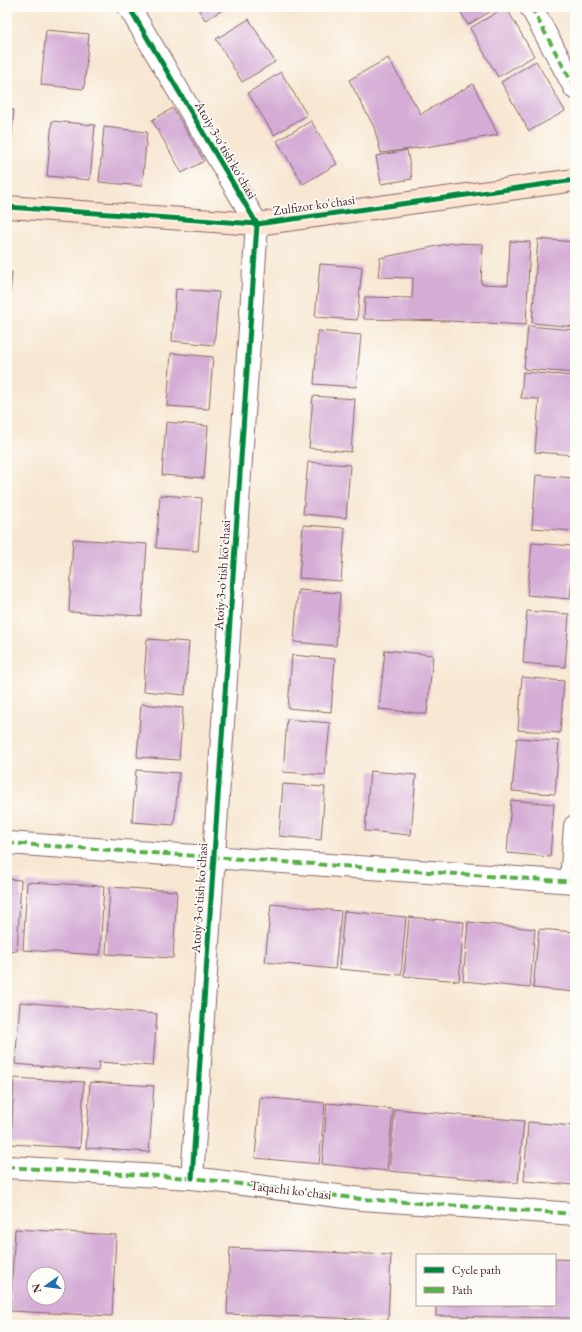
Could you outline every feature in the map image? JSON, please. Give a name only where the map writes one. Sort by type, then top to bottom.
[{"type":"street","name":"Atoiy 3-o'tish ko'chasi","points":[[129,7],[257,224],[192,1178]]},
{"type":"street","points":[[531,7],[575,88]]},
{"type":"street","name":"Zulfizor ko'chasi","points":[[7,207],[257,224],[575,180]]},
{"type":"street","points":[[7,843],[573,882],[575,826]]},
{"type":"street","name":"Taqachi koʻchasi","points":[[7,1167],[192,1178],[362,1199],[575,1214]]},
{"type":"building","points":[[197,7],[228,7],[205,20]]},
{"type":"building","points":[[458,7],[498,7],[468,25]]},
{"type":"building","points":[[506,7],[534,56],[498,77],[470,28]]},
{"type":"building","points":[[249,19],[275,62],[242,82],[216,39]]},
{"type":"building","points":[[46,30],[89,34],[84,89],[41,85]]},
{"type":"building","points":[[388,58],[421,114],[473,84],[498,135],[381,153],[374,127],[349,80]]},
{"type":"building","points":[[536,61],[565,111],[529,131],[501,82]]},
{"type":"building","points":[[281,72],[307,115],[274,135],[248,93]]},
{"type":"building","points":[[173,108],[204,161],[182,173],[152,120]]},
{"type":"building","points":[[7,110],[14,110],[9,165],[7,165]]},
{"type":"building","points":[[52,121],[95,125],[90,180],[47,176]]},
{"type":"building","points":[[311,121],[337,164],[303,184],[277,141]]},
{"type":"building","points":[[104,127],[147,132],[142,186],[99,182]]},
{"type":"building","points":[[407,150],[412,179],[381,184],[376,156]]},
{"type":"building","points":[[538,239],[575,242],[575,327],[532,323]]},
{"type":"building","points":[[510,241],[530,242],[526,325],[364,319],[365,297],[412,298],[413,278],[378,277],[380,258],[452,243],[483,244],[481,284],[508,285]]},
{"type":"building","points":[[320,264],[362,267],[357,320],[315,317]]},
{"type":"building","points":[[7,272],[12,272],[8,320],[7,320]]},
{"type":"building","points":[[176,289],[219,292],[214,345],[172,341]]},
{"type":"building","points":[[528,326],[575,330],[575,373],[524,369]]},
{"type":"building","points":[[318,331],[361,335],[356,387],[314,384]]},
{"type":"building","points":[[171,353],[213,357],[209,409],[167,406]]},
{"type":"building","points":[[523,372],[575,376],[575,455],[535,452],[539,399],[521,398]]},
{"type":"building","points":[[313,396],[355,399],[351,452],[309,448]]},
{"type":"building","points":[[166,422],[208,426],[204,478],[162,475]]},
{"type":"building","points":[[308,462],[350,465],[346,518],[303,514]]},
{"type":"building","points":[[536,475],[575,478],[575,531],[532,528]]},
{"type":"building","points":[[160,495],[202,498],[198,551],[156,548]]},
{"type":"building","points":[[303,525],[345,528],[341,581],[299,578]]},
{"type":"building","points":[[73,539],[147,544],[142,616],[69,612]]},
{"type":"building","points":[[532,543],[574,546],[570,599],[527,595]]},
{"type":"building","points":[[298,590],[340,593],[336,646],[294,642]]},
{"type":"building","points":[[527,611],[569,614],[565,667],[523,663]]},
{"type":"building","points":[[147,639],[189,642],[185,695],[143,691]]},
{"type":"building","points":[[385,650],[433,655],[427,714],[379,709]]},
{"type":"building","points":[[292,655],[335,659],[331,712],[288,708]]},
{"type":"building","points":[[522,677],[564,681],[560,733],[518,730]]},
{"type":"building","points":[[141,704],[183,708],[179,760],[137,757]]},
{"type":"building","points":[[287,719],[330,723],[325,775],[283,772]]},
{"type":"building","points":[[517,738],[559,741],[555,794],[512,791]]},
{"type":"building","points":[[136,770],[179,773],[174,825],[132,822]]},
{"type":"building","points":[[370,771],[416,775],[411,835],[365,831]]},
{"type":"building","points":[[283,784],[325,787],[321,840],[279,836]]},
{"type":"building","points":[[511,800],[554,804],[550,857],[507,853]]},
{"type":"building","points":[[7,879],[21,880],[17,951],[7,950]]},
{"type":"building","points":[[27,882],[104,886],[100,955],[23,950]]},
{"type":"building","points":[[110,887],[177,891],[173,958],[106,954]]},
{"type":"building","points":[[271,904],[341,911],[335,969],[265,962]]},
{"type":"building","points":[[344,911],[406,917],[401,975],[339,969]]},
{"type":"building","points":[[409,917],[464,922],[459,981],[404,976]]},
{"type":"building","points":[[468,922],[535,929],[530,988],[463,981]]},
{"type":"building","points":[[539,929],[575,932],[575,992],[533,988]]},
{"type":"building","points":[[20,1002],[157,1014],[153,1066],[99,1062],[98,1071],[15,1064]]},
{"type":"building","points":[[14,1078],[84,1082],[80,1148],[11,1144]]},
{"type":"building","points":[[90,1082],[154,1086],[149,1152],[86,1148]]},
{"type":"building","points":[[260,1097],[325,1103],[319,1164],[255,1158]]},
{"type":"building","points":[[327,1103],[393,1109],[387,1171],[322,1164]]},
{"type":"building","points":[[395,1109],[524,1121],[518,1183],[389,1171]]},
{"type":"building","points":[[528,1122],[575,1126],[575,1185],[524,1181]]},
{"type":"building","points":[[15,1229],[116,1235],[112,1316],[10,1311]]},
{"type":"building","points":[[230,1248],[391,1255],[388,1320],[227,1314]]},
{"type":"building","points":[[556,1259],[575,1260],[575,1318],[436,1316],[436,1306],[556,1306]]},
{"type":"marked path","points":[[531,7],[575,88]]},
{"type":"marked path","points":[[571,882],[575,826]]},
{"type":"marked path","points":[[7,843],[575,882]]},
{"type":"marked path","points":[[7,1167],[192,1178],[362,1199],[575,1214]]},
{"type":"cycle path","points":[[129,7],[257,224],[192,1178]]},
{"type":"cycle path","points":[[7,207],[257,224],[575,180]]}]
